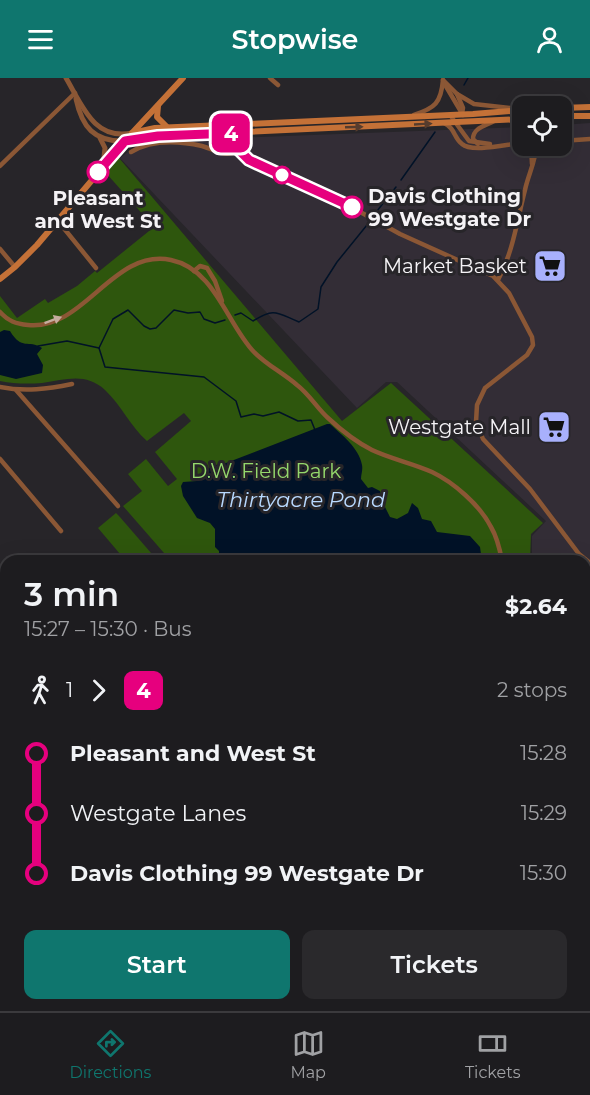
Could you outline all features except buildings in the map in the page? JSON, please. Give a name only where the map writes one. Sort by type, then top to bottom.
[{"type":"main road","points":[[0,279],[15,267],[58,221],[180,79]]},
{"type":"main road","points":[[158,104],[158,117],[168,127]]},
{"type":"main road","points":[[572,108],[590,107]]},
{"type":"main road","points":[[125,141],[153,137],[444,123],[472,114],[512,111]]},
{"type":"main road","points":[[132,133],[151,128],[411,116],[512,119]]},
{"type":"main road","points":[[572,116],[590,116]]},
{"type":"street","points":[[66,78],[90,119],[98,127],[112,133],[132,133]]},
{"type":"street","points":[[270,78],[278,85]]},
{"type":"street","points":[[442,79],[457,94],[481,107],[512,107]]},
{"type":"street","points":[[411,116],[429,110],[436,104],[441,94],[442,79]]},
{"type":"street","points":[[442,79],[465,118]]},
{"type":"street","points":[[75,93],[82,121],[89,130],[99,137],[113,141],[125,141]]},
{"type":"street","points":[[0,166],[75,93]]},
{"type":"street","points":[[457,94],[465,118]]},
{"type":"street","points":[[454,118],[454,131]]},
{"type":"street","points":[[454,118],[467,139],[478,144],[508,144]]},
{"type":"street","points":[[478,144],[473,139],[474,134],[478,129],[496,120]]},
{"type":"street","points":[[444,123],[451,126],[461,143],[469,148],[512,144]]},
{"type":"street","points":[[233,125],[237,149]]},
{"type":"street","points":[[210,134],[237,149],[252,162],[335,198],[400,234],[498,280],[512,297],[532,337],[533,344],[527,355],[484,388],[477,405],[476,422],[483,439],[530,489],[580,555]]},
{"type":"street","points":[[99,137],[105,148],[103,166]]},
{"type":"street","points":[[572,140],[590,139]]},
{"type":"street","points":[[131,152],[150,144],[190,144],[228,155],[237,149]]},
{"type":"street","points":[[532,156],[532,166]]},
{"type":"street","points":[[498,280],[514,242],[520,210],[536,156]]},
{"type":"street","points":[[58,221],[96,268]]},
{"type":"street","points":[[0,249],[15,267]]},
{"type":"street","points":[[0,312],[10,321],[24,325],[52,322],[66,315],[138,263],[156,258],[177,261],[194,271],[208,285],[255,353],[298,385],[341,429],[374,450],[446,480],[469,499],[491,526],[500,555]]},
{"type":"street","points":[[194,271],[202,266],[209,271],[227,312]]},
{"type":"street","points":[[0,387],[16,390],[45,390],[72,384]]},
{"type":"street","points":[[16,390],[118,506]]},
{"type":"street","points":[[0,459],[61,531]]},
{"type":"shaded area","name":"Westgate Mall","points":[[590,123],[590,555],[532,555],[532,536],[546,521],[397,382],[386,382],[357,408],[120,158],[136,146],[179,140],[512,127],[512,156],[572,156],[572,124]]},
{"type":"green space","name":"D.W. Field Park","points":[[119,158],[342,421],[391,383],[543,523],[531,534],[530,555],[166,555],[123,506],[142,491],[128,474],[146,459],[168,486],[177,479],[155,452],[191,421],[184,413],[147,441],[111,396],[98,384],[83,379],[27,384],[0,381],[0,296],[17,318],[45,299],[48,303],[77,286],[95,271],[97,273],[154,227],[106,173]]},
{"type":"green space","points":[[116,513],[153,555],[121,555],[98,528]]},
{"type":"water","points":[[10,331],[22,343],[42,348],[37,354],[43,365],[42,373],[16,379],[0,375],[0,332]]},
{"type":"water","name":"Thirtyacre Pond","points":[[330,424],[354,447],[362,465],[361,479],[368,488],[372,487],[380,491],[390,517],[397,519],[408,513],[412,503],[418,508],[422,519],[431,521],[437,532],[470,536],[480,547],[481,555],[219,555],[215,547],[215,529],[210,523],[197,518],[183,496],[181,486],[183,482],[197,481],[211,466],[226,463]]},
{"type":"waterway","points":[[464,85],[468,78]]},
{"type":"waterway","points":[[401,180],[435,132]]},
{"type":"waterway","points":[[377,211],[396,187]]},
{"type":"waterway","points":[[235,315],[241,313],[253,321],[266,314],[276,313],[299,322],[318,309],[321,287],[337,262],[367,225]]},
{"type":"waterway","points":[[99,348],[113,319],[128,310],[150,329],[156,328],[174,310],[188,313],[200,312],[204,319],[215,323],[225,320]]},
{"type":"waterway","points":[[38,346],[67,341],[99,348],[105,367],[204,377],[236,401],[241,417],[254,414],[263,416],[279,412],[298,421],[311,420],[315,430]]},
{"type":"bus line","name":"4","points":[[98,172],[125,141],[158,136],[233,133],[236,147],[249,160],[352,207]]},
{"type":"place","name":"Pleasant and West St","points":[[98,172]]},
{"type":"place","name":"Davis Clothing 99 Westgate Dr","points":[[352,207]]},
{"type":"place","name":"Market Basket","points":[[550,266]]},
{"type":"place","name":"Westgate Mall","points":[[554,427]]}]
